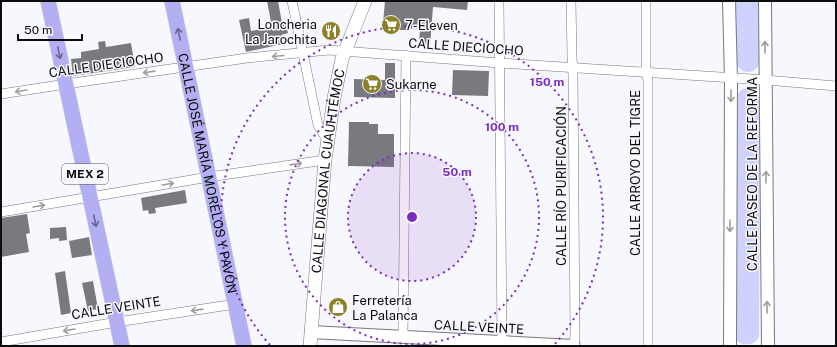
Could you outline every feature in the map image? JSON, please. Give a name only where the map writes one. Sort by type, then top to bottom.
[{"type":"main road","name":"MEX 2","points":[[48,1],[122,346]]},
{"type":"main road","name":"CALLE JOSÉ MARÍA MORELOS Y PAVÓN","points":[[172,1],[244,346]]},
{"type":"main road","name":"CALLE DIAGONAL CUAUHTÉMOC","points":[[310,346],[325,160],[337,83],[345,51],[365,1]]},
{"type":"street","points":[[292,1],[318,125],[328,141]]},
{"type":"street","points":[[499,1],[507,344]]},
{"type":"street","name":"CALLE RÍO PURIFICACIÓN","points":[[571,1],[573,67],[574,346]]},
{"type":"street","name":"CALLE ARROYO DEL TIGRE","points":[[646,1],[646,72],[648,80],[648,346]]},
{"type":"street","name":"CALLE PASEO DE LA REFORMA","points":[[729,1],[731,79],[730,346]]},
{"type":"street","name":"CALLE PASEO DE LA REFORMA","points":[[765,1],[768,346]]},
{"type":"street","name":"CALLE DIECIOCHO","points":[[1,94],[247,58],[329,50],[836,86]]},
{"type":"street","points":[[403,337],[406,55]]},
{"type":"street","points":[[1,212],[209,177],[325,160]]},
{"type":"street","name":"CALLE VEINTE","points":[[1,342],[117,322],[236,304]]},
{"type":"street","name":"CALLE VEINTE","points":[[311,332],[403,337],[447,343],[574,346]]},
{"type":"shaded area","points":[[735,1],[760,1],[760,63],[755,70],[748,72],[741,70],[736,63]]},
{"type":"shaded area","points":[[745,88],[755,91],[760,100],[759,337],[754,343],[750,344],[740,343],[734,337],[736,96]]},
{"type":"building","points":[[267,1],[278,1],[282,23],[286,23],[288,33],[281,35],[283,44],[246,52],[239,20],[249,18],[251,31],[272,27]]},
{"type":"building","points":[[385,1],[468,1],[467,10],[433,7],[430,45],[419,44],[420,29],[407,28],[407,30],[398,30],[399,26],[383,24]]},
{"type":"building","points":[[105,41],[106,47],[131,43],[135,67],[73,76],[71,59],[81,58],[81,52],[99,49],[98,42]]},
{"type":"building","points":[[385,63],[395,63],[395,98],[354,97],[354,79],[385,80]]},
{"type":"building","points":[[453,70],[489,71],[488,96],[452,95]]},
{"type":"building","points":[[349,122],[369,122],[369,124],[378,124],[378,134],[394,134],[394,167],[348,166]]},
{"type":"building","points":[[185,190],[187,203],[155,208],[156,213],[149,214],[148,210],[143,211],[141,198]]},
{"type":"building","points":[[27,214],[30,233],[26,234],[29,252],[1,257],[1,218]]},
{"type":"building","points":[[66,227],[67,240],[59,241],[59,238],[50,239],[50,228]]},
{"type":"building","points":[[89,237],[92,255],[72,258],[69,241]]},
{"type":"building","points":[[65,271],[71,313],[61,315],[55,273]]},
{"type":"building","points":[[93,281],[98,309],[88,311],[82,283]]},
{"type":"place","name":"7-Eleven","points":[[391,25]]},
{"type":"place","name":"Loncheria La Jarochita","points":[[331,31]]},
{"type":"place","name":"Sukarne","points":[[372,84]]},
{"type":"place","name":"Ferretería La Palanca","points":[[338,307]]}]
